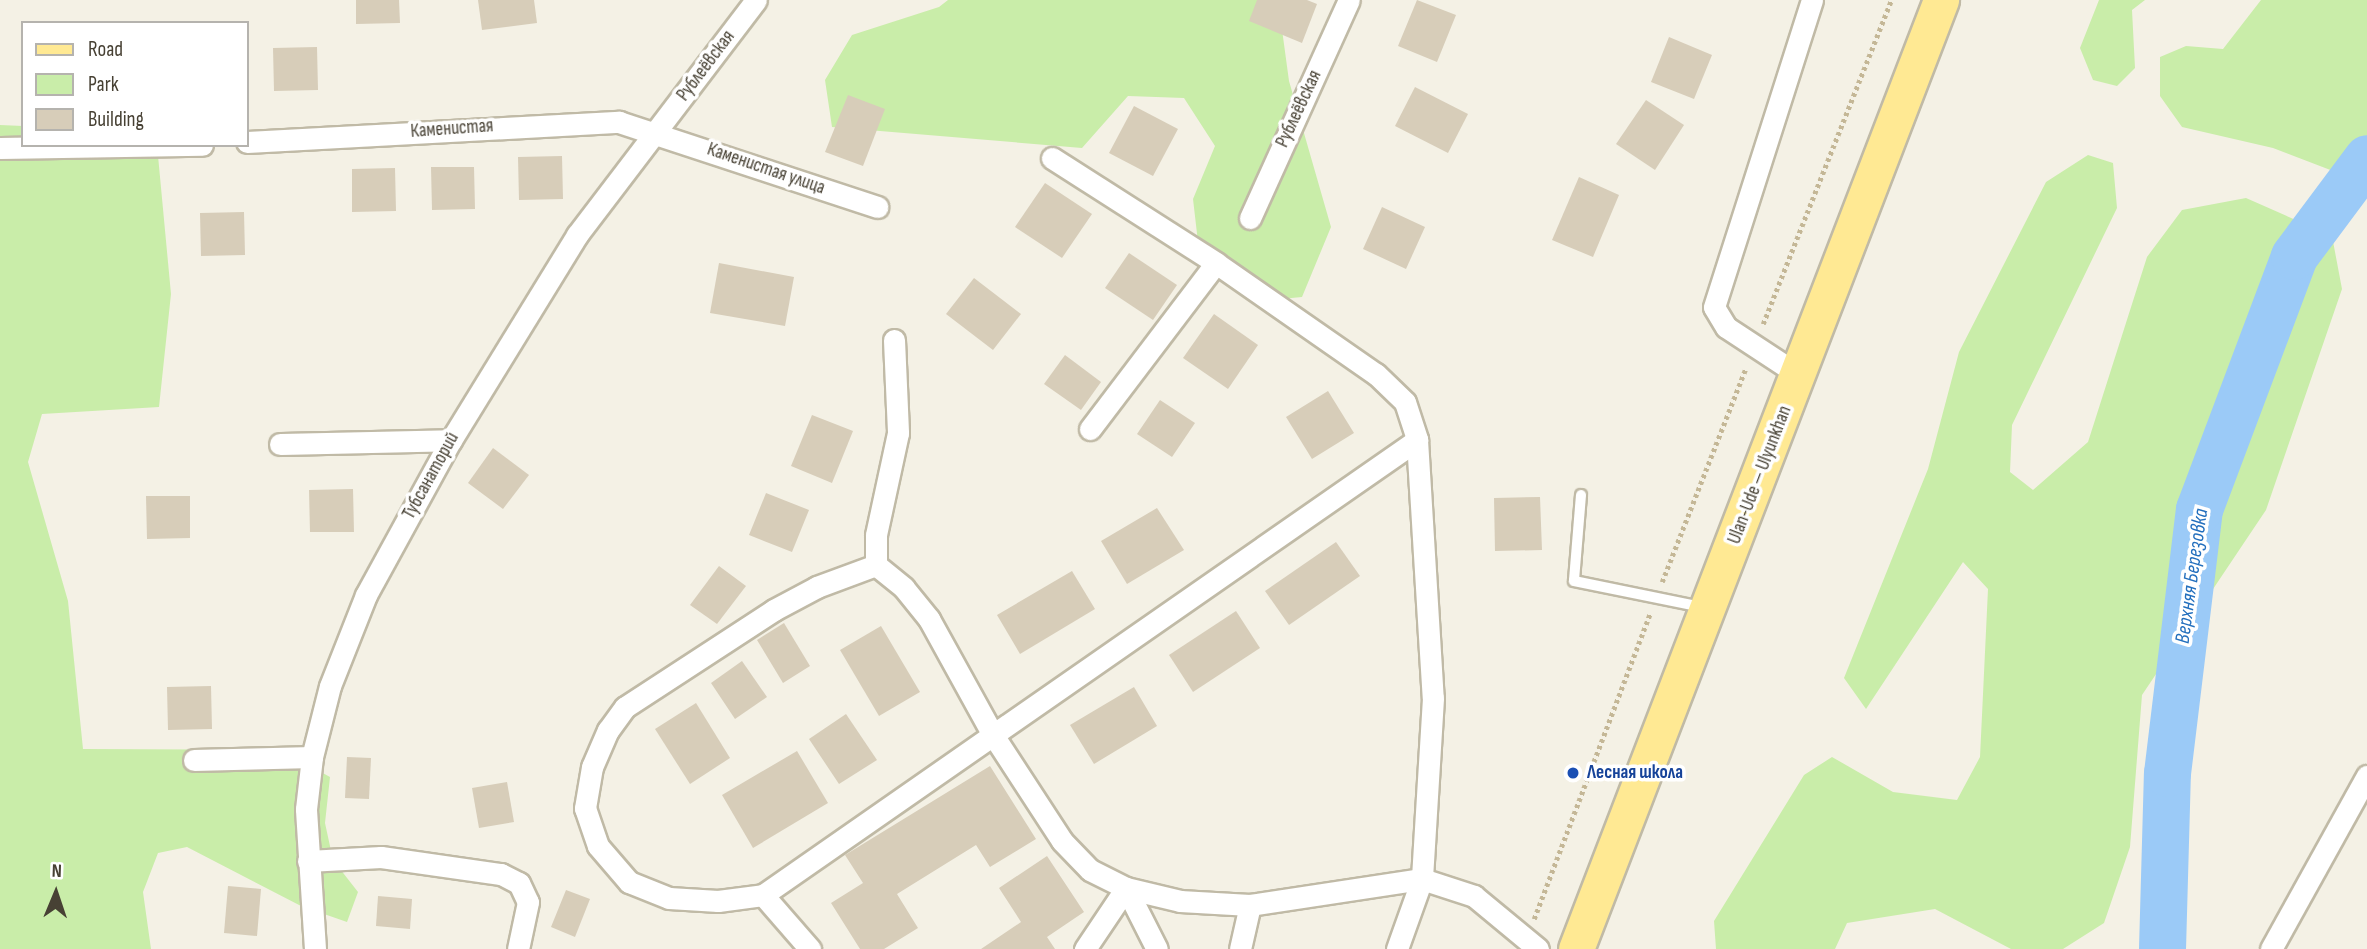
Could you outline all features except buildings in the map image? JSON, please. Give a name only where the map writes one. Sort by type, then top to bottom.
[{"type":"main road","name":"Ulan-Ude — Ulyunkhan","points":[[1577,949],[1941,0]]},
{"type":"street","name":"Рублеёвская","points":[[655,132],[756,0]]},
{"type":"street","name":"Рублеёвская","points":[[1250,218],[1349,0]]},
{"type":"street","points":[[1799,375],[1718,318],[1715,295],[1812,0]]},
{"type":"street","name":"Каменистая","points":[[248,142],[579,121],[619,122],[655,132]]},
{"type":"street","name":"Каменистая улица","points":[[655,132],[877,206]]},
{"type":"street","name":"Тубсанаторий","points":[[315,949],[308,861],[312,757],[330,686],[366,595],[451,440],[577,235],[655,132]]},
{"type":"street","points":[[0,148],[67,147]]},
{"type":"street","points":[[1052,158],[1216,263],[1376,374],[1405,402],[1416,440],[1433,698],[1422,879],[1397,949]]},
{"type":"street","points":[[1090,429],[1216,263]]},
{"type":"street","points":[[876,565],[876,535],[898,433],[894,340]]},
{"type":"street","points":[[280,444],[451,440]]},
{"type":"street","points":[[876,565],[817,587],[774,610],[625,707],[608,730],[592,767],[585,808],[598,846],[629,881],[669,898],[718,901],[763,895],[1416,440]]},
{"type":"street","points":[[876,565],[904,588],[929,619],[993,734],[1062,841],[1090,870],[1126,888],[1180,901],[1250,905],[1422,879],[1474,896],[1532,944]]},
{"type":"street","points":[[194,760],[312,757]]},
{"type":"street","points":[[2271,949],[2367,776]]},
{"type":"street","points":[[308,861],[381,857],[501,874],[519,883],[528,902],[518,949]]},
{"type":"street","points":[[1085,949],[1126,888]]},
{"type":"street","points":[[1126,888],[1157,949]]},
{"type":"street","points":[[763,895],[810,949]]},
{"type":"street","points":[[1240,949],[1250,905]]},
{"type":"lane","points":[[1581,495],[1574,581],[1708,609]]},
{"type":"path","points":[[1532,944],[1656,598],[1891,0]]},
{"type":"green space","points":[[948,0],[1278,0],[1289,81],[1331,227],[1302,297],[1260,301],[1201,268],[1193,199],[1215,146],[1184,98],[1128,96],[1082,148],[832,127],[825,80],[852,35],[939,7]]},
{"type":"green space","points":[[2099,0],[2145,0],[2132,10],[2135,68],[2117,86],[2093,80],[2080,48]]},
{"type":"green space","points":[[2261,0],[2367,0],[2367,184],[2273,148],[2182,127],[2160,96],[2160,57],[2186,46],[2223,49]]},
{"type":"green space","points":[[0,125],[21,126],[21,147],[157,147],[171,294],[159,407],[42,414],[28,462],[68,601],[83,749],[281,750],[330,777],[325,823],[333,860],[358,892],[347,922],[301,906],[187,847],[158,853],[143,892],[151,949],[0,949]]},
{"type":"green space","points":[[2088,155],[2113,163],[2117,208],[2012,425],[2010,472],[2033,490],[2088,442],[2147,257],[2182,210],[2246,198],[2332,236],[2342,289],[2266,510],[2142,695],[2130,847],[2104,923],[2063,949],[2011,949],[1935,909],[1847,923],[1835,949],[1716,949],[1714,921],[1804,775],[1832,757],[1893,792],[1957,800],[1980,757],[1988,589],[1963,562],[1866,709],[1844,678],[1928,469],[1959,352],[2046,182]]},
{"type":"waterway","name":"Верхняя Березовка","points":[[2162,949],[2167,773],[2199,509],[2294,256],[2367,158]]},
{"type":"place","name":"Лесная школа","points":[[1573,773]]}]
